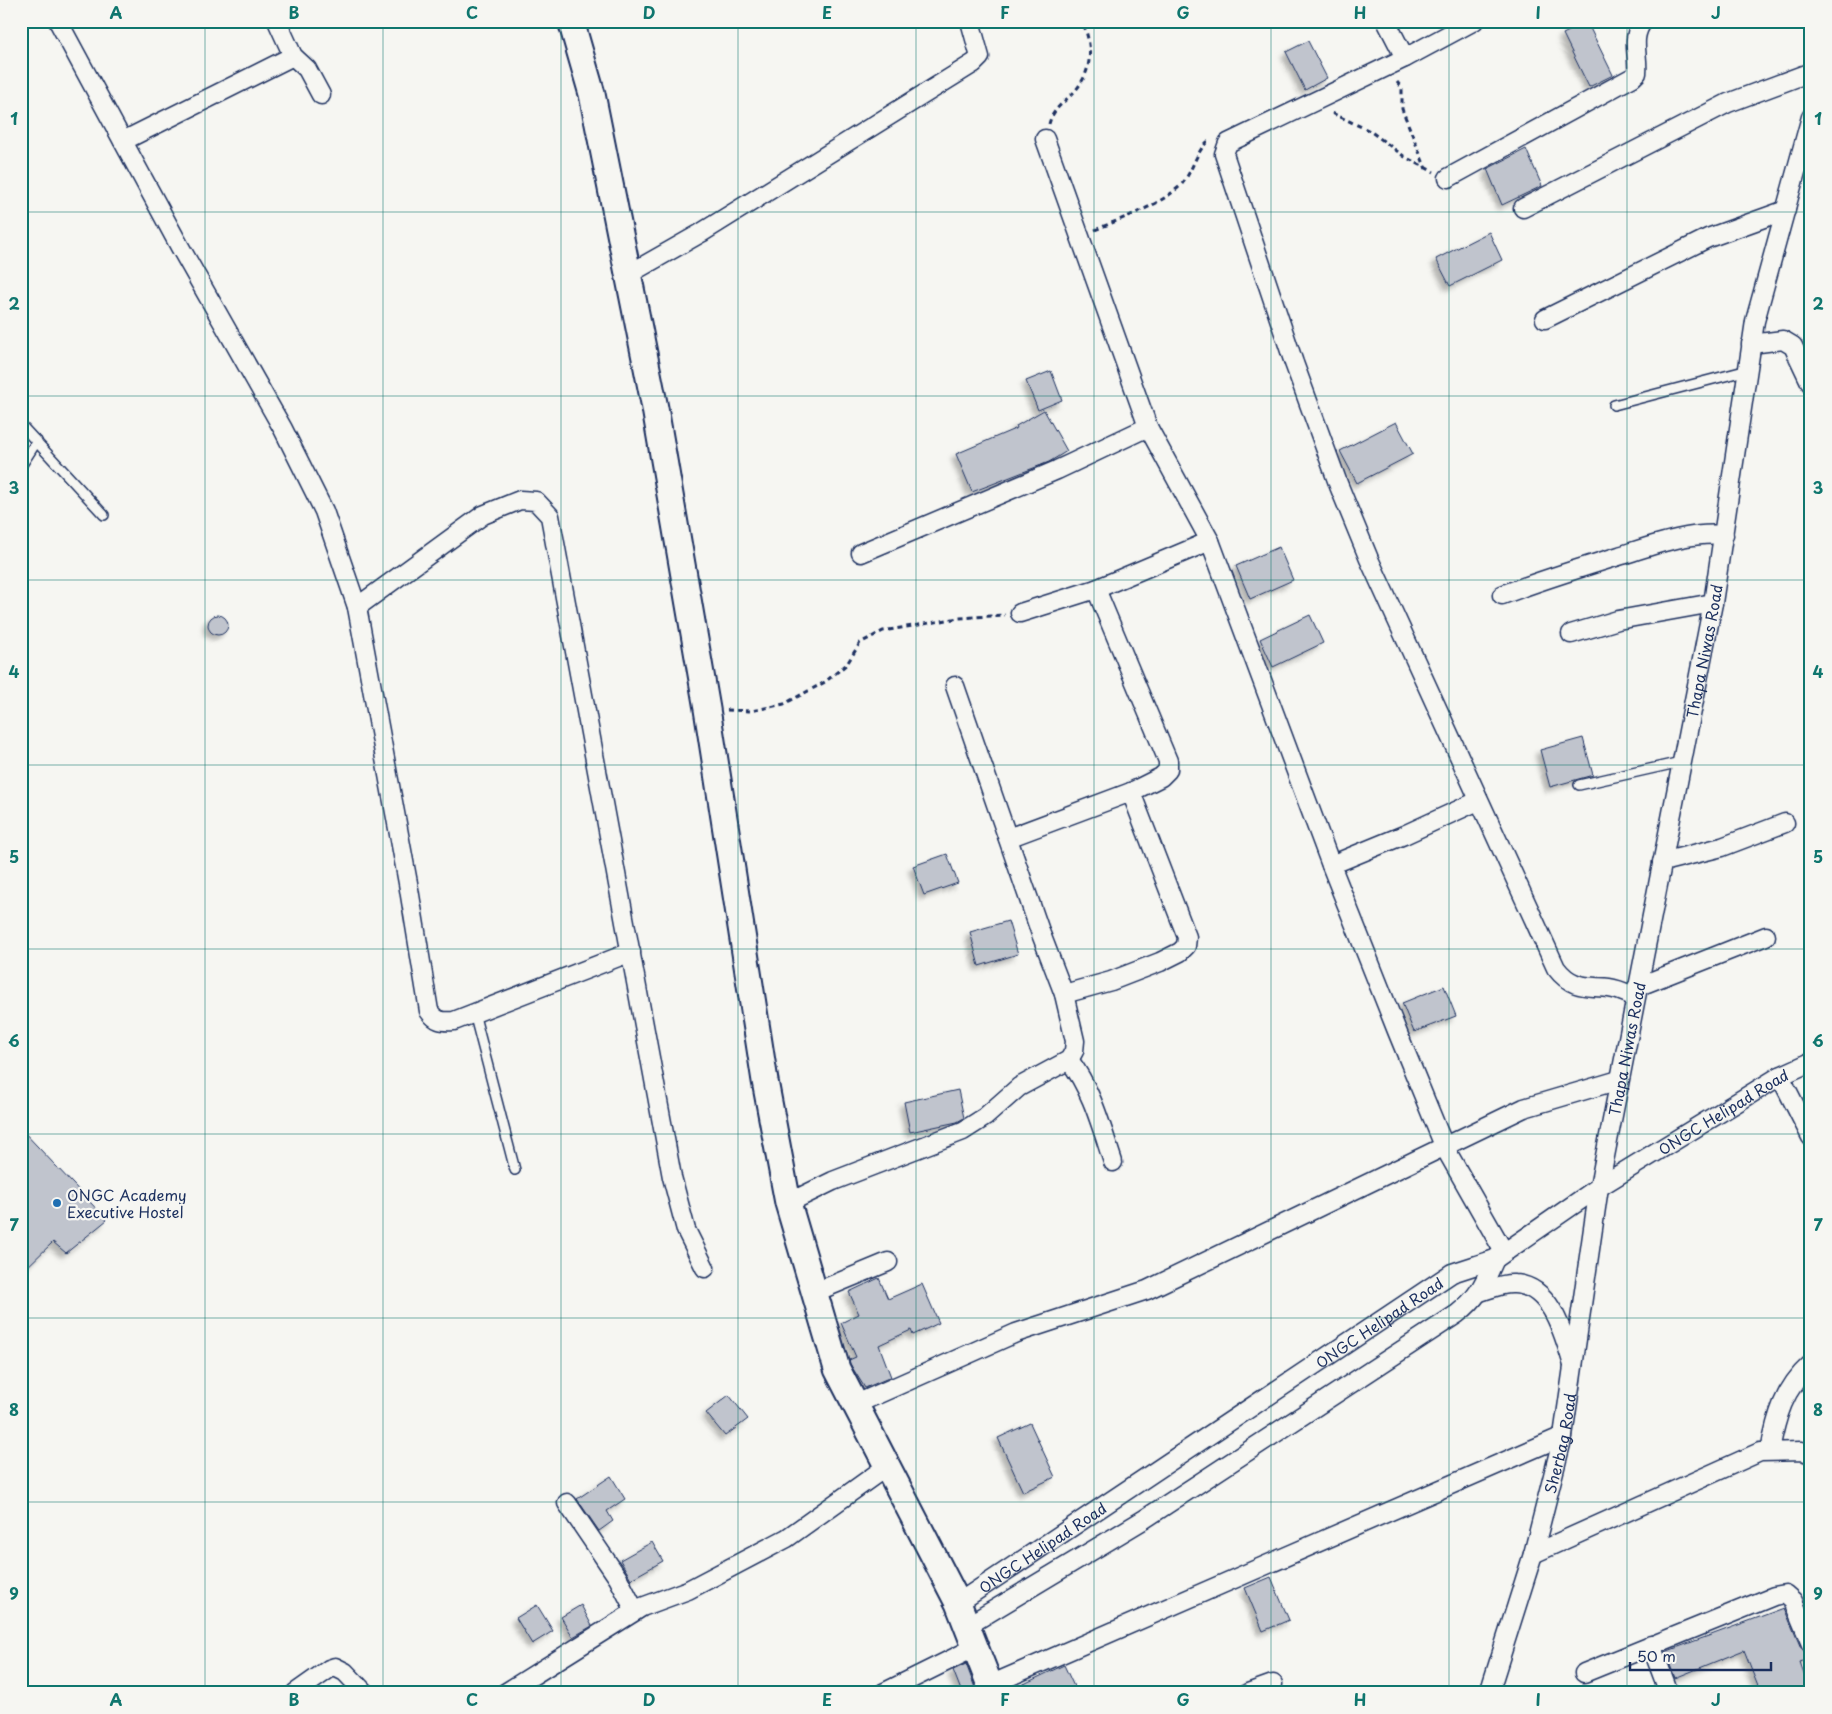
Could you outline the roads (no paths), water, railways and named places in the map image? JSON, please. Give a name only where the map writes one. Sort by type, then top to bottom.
[{"type":"street","points":[[58,21],[283,430],[324,510],[357,608],[408,884],[429,1011],[434,1020],[454,1021],[630,952]]},
{"type":"street","points":[[276,21],[293,56],[307,69],[321,95]]},
{"type":"street","points":[[571,21],[592,94],[657,417],[765,1081],[788,1203],[836,1369],[967,1625],[992,1689],[1564,1436]]},
{"type":"street","points":[[629,274],[701,233],[974,63],[980,57],[980,50],[970,21]]},
{"type":"street","points":[[1386,21],[1404,58]]},
{"type":"street","points":[[1474,21],[1385,68],[1228,143],[1224,154],[1226,163],[1294,363],[1339,486],[1478,801],[1561,975],[1579,986],[1636,992],[1766,936]]},
{"type":"street","points":[[1448,178],[1633,77],[1637,73],[1638,66],[1635,40],[1643,21]]},
{"type":"street","points":[[123,142],[293,56]]},
{"type":"street","points":[[1523,208],[1728,103],[1811,72]]},
{"type":"street","name":"Thapa Niwas Road","points":[[1599,1187],[1713,602],[1755,321],[1811,117]]},
{"type":"street","points":[[883,1693],[967,1625],[1143,1520],[1457,1314],[1472,1303],[1480,1292],[1499,1256],[1445,1148],[1330,865],[1210,541],[1148,426],[1045,139]]},
{"type":"street","points":[[1545,319],[1708,238],[1786,210]]},
{"type":"street","points":[[1751,344],[1783,340],[1793,346],[1811,384]]},
{"type":"street","points":[[861,553],[1057,470],[1148,426]]},
{"type":"street","points":[[357,608],[483,516],[520,500],[536,502],[550,516],[672,1177],[686,1230],[705,1268]]},
{"type":"street","points":[[1502,595],[1546,578],[1668,541],[1706,534],[1724,535]]},
{"type":"street","points":[[1020,613],[1096,588],[1210,541]]},
{"type":"street","points":[[1008,838],[1130,792],[1160,777],[1168,770],[1168,761],[1096,588]]},
{"type":"street","points":[[1571,634],[1618,620],[1713,602]]},
{"type":"street","points":[[788,1203],[833,1181],[963,1131],[985,1117],[1019,1087],[1069,1060],[1074,1051],[1075,1041],[1064,994],[955,686]]},
{"type":"street","points":[[1064,994],[1111,981],[1160,962],[1180,952],[1186,946],[1187,937],[1130,792]]},
{"type":"street","points":[[1330,865],[1404,835],[1478,801]]},
{"type":"street","points":[[1662,862],[1722,847],[1785,822]]},
{"type":"street","points":[[1069,1060],[1080,1075],[1089,1093],[1112,1162]]},
{"type":"street","name":"ONGC Helipad Road","points":[[967,1625],[1452,1273],[1499,1256],[1599,1187],[1780,1076],[1811,1062]]},
{"type":"street","points":[[1780,1076],[1811,1137]]},
{"type":"street","points":[[854,1405],[1016,1333],[1147,1290],[1445,1148],[1524,1108],[1619,1080]]},
{"type":"street","name":"Sherbag Road","points":[[1489,1693],[1533,1554],[1564,1436],[1599,1187]]},
{"type":"street","points":[[813,1293],[888,1262]]},
{"type":"street","points":[[1480,1292],[1515,1284],[1535,1290],[1552,1310],[1574,1371]]},
{"type":"street","points":[[1770,1451],[1775,1424],[1782,1402],[1798,1375],[1811,1364]]},
{"type":"street","points":[[1533,1554],[1760,1452],[1802,1452],[1811,1454]]},
{"type":"street","points":[[505,1693],[635,1611],[688,1590],[787,1538],[886,1466]]},
{"type":"street","points":[[567,1502],[618,1578],[635,1611]]},
{"type":"street","points":[[1584,1673],[1774,1596],[1784,1594],[1793,1601],[1811,1644]]},
{"type":"street","points":[[1651,1645],[1669,1693]]},
{"type":"street","points":[[295,1693],[329,1669],[336,1667],[345,1672],[364,1693]]},
{"type":"street","points":[[1248,1693],[1273,1684]]},
{"type":"lane","points":[[1614,405],[1748,370]]},
{"type":"lane","points":[[21,425],[104,515]]},
{"type":"lane","points":[[21,466],[37,441]]},
{"type":"lane","points":[[1579,785],[1681,762]]},
{"type":"lane","points":[[474,1013],[515,1170]]},
{"type":"place","name":"ONGC Academy Executive Hostel","points":[[57,1203]]}]
